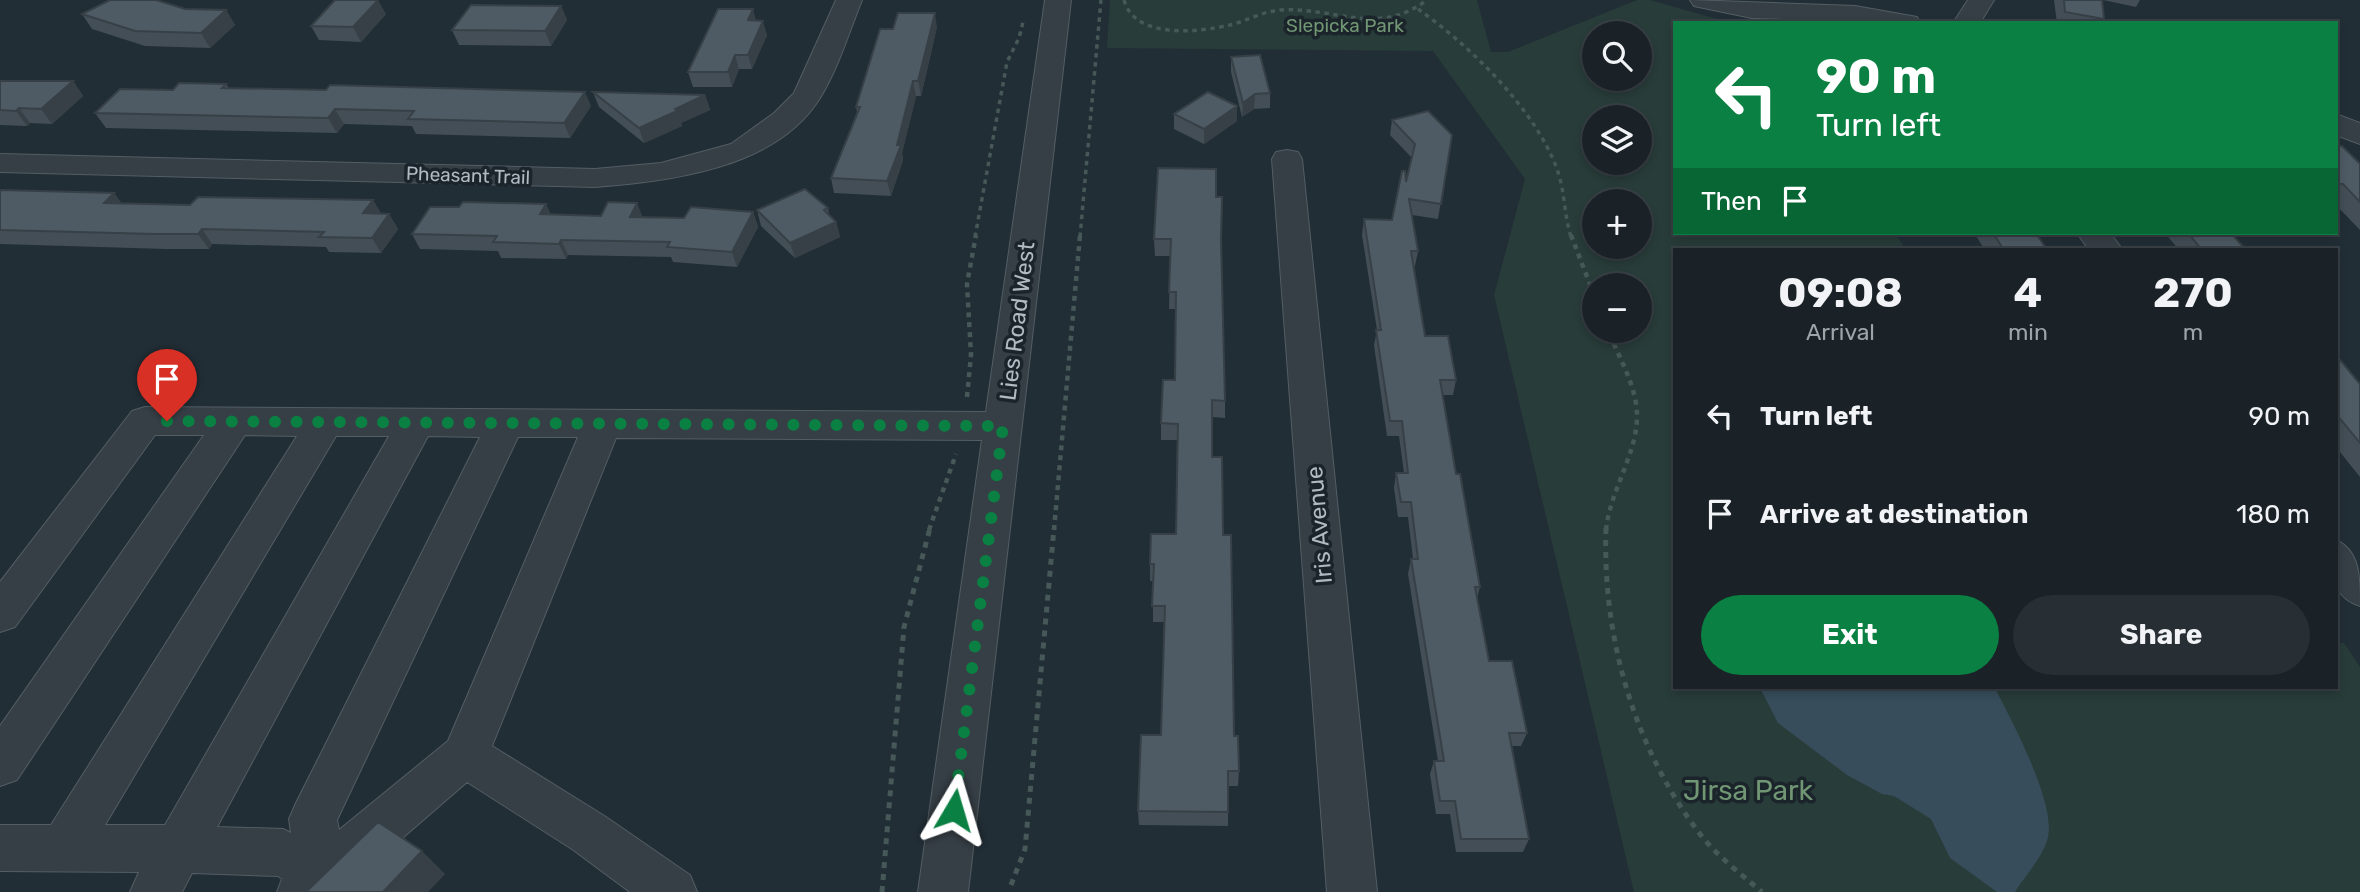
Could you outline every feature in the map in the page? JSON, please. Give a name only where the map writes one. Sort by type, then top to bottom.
[{"type":"street","name":"Pheasant Trail","points":[[0,163],[595,178],[662,172],[742,150],[796,109],[816,79],[849,0]]},
{"type":"street","name":"Lies Road West","points":[[943,892],[1058,0]]},
{"type":"street","points":[[1703,0],[1752,10],[1855,14],[1896,21]]},
{"type":"street","points":[[1967,21],[1981,0]]},
{"type":"street","points":[[2338,124],[2360,135]]},
{"type":"street","name":"Iris Avenue","points":[[1287,159],[1352,892]]},
{"type":"street","points":[[0,614],[145,421],[1003,426]]},
{"type":"street","points":[[0,765],[234,422]]},
{"type":"street","points":[[64,848],[326,422]]},
{"type":"street","points":[[312,882],[313,819],[506,422]]},
{"type":"street","points":[[155,892],[416,423]]},
{"type":"street","points":[[312,882],[465,755],[602,425]]},
{"type":"street","points":[[2338,560],[2360,589]]},
{"type":"street","points":[[465,755],[589,833],[672,892]]},
{"type":"street","points":[[0,848],[180,849],[283,853],[312,882]]},
{"type":"path","points":[[1011,885],[1025,849],[1101,0]]},
{"type":"path","points":[[1124,0],[1127,11],[1137,19],[1160,28],[1177,30],[1230,25],[1279,10],[1359,19],[1403,15],[1418,9],[1427,0]]},
{"type":"path","points":[[1418,9],[1453,34],[1514,101],[1546,147],[1557,168],[1569,229],[1586,273]]},
{"type":"path","points":[[1613,343],[1632,392],[1636,411],[1636,426],[1614,489],[1606,527],[1605,570],[1612,623],[1626,684],[1643,732],[1671,792],[1702,836],[1762,892]]},
{"type":"green space","name":"Jirsa Park","points":[[1110,0],[1477,0],[1491,52],[1508,52],[1582,22],[1582,91],[1652,91],[1652,21],[1585,21],[1637,0],[1650,0],[1724,21],[1673,21],[1673,235],[1896,235],[1905,248],[1673,248],[1673,689],[2338,689],[2338,643],[2344,643],[2360,667],[2360,892],[1634,892],[1494,295],[1525,179],[1433,51],[1107,48]]},
{"type":"water","points":[[1761,689],[1996,689],[2040,786],[2049,826],[2044,848],[2015,892],[1997,892],[1950,858],[1931,819],[1894,796],[1882,794],[1847,775],[1778,723]]},
{"type":"building","points":[[110,0],[156,0],[185,9],[226,10],[201,33],[135,31],[82,14]]},
{"type":"building","points":[[335,0],[378,0],[353,27],[311,26]]},
{"type":"building","points":[[2064,0],[2102,0],[2104,19],[2065,12]]},
{"type":"building","points":[[471,5],[561,6],[545,31],[452,30]]},
{"type":"building","points":[[718,9],[753,9],[748,20],[763,21],[748,55],[735,55],[728,72],[688,72]]},
{"type":"building","points":[[898,13],[935,13],[918,81],[913,81],[897,145],[901,145],[887,181],[831,178],[860,107],[856,107],[880,29],[893,29]]},
{"type":"building","points":[[1260,55],[1270,93],[1255,94],[1243,103],[1231,57]]},
{"type":"building","points":[[0,81],[73,81],[41,109],[19,108],[16,111],[0,110]]},
{"type":"building","points":[[179,83],[226,84],[222,88],[326,90],[330,85],[585,92],[564,123],[408,119],[414,111],[335,109],[328,118],[95,113],[120,89],[173,90]]},
{"type":"building","points":[[593,92],[705,95],[639,128]]},
{"type":"building","points":[[1208,92],[1237,106],[1204,129],[1174,114]]},
{"type":"building","points":[[1428,111],[1452,135],[1441,204],[1409,199],[1418,251],[1411,251],[1425,336],[1448,336],[1456,380],[1440,380],[1456,474],[1460,474],[1480,587],[1475,587],[1489,661],[1512,661],[1527,733],[1509,733],[1529,839],[1461,839],[1455,801],[1440,801],[1434,761],[1444,761],[1411,559],[1418,559],[1411,502],[1401,502],[1396,473],[1408,473],[1402,421],[1390,421],[1376,330],[1381,330],[1364,219],[1392,220],[1402,171],[1405,171],[1406,182],[1415,144],[1392,120]]},
{"type":"building","points":[[2338,146],[2342,146],[2360,164],[2360,202],[2343,184],[2338,184]]},
{"type":"building","points":[[1158,168],[1216,169],[1216,197],[1222,197],[1225,401],[1212,400],[1212,457],[1222,457],[1223,535],[1231,535],[1234,736],[1238,736],[1239,771],[1228,771],[1228,812],[1138,811],[1141,735],[1161,735],[1165,606],[1152,606],[1154,564],[1150,564],[1151,534],[1176,534],[1178,424],[1161,423],[1163,380],[1175,380],[1176,292],[1169,292],[1171,239],[1154,239]]},
{"type":"building","points":[[805,189],[828,208],[824,210],[836,222],[790,243],[757,210]]},
{"type":"building","points":[[0,190],[114,193],[104,203],[190,205],[198,197],[373,200],[363,213],[389,214],[372,238],[319,237],[324,232],[202,229],[198,234],[0,230]]},
{"type":"building","points":[[463,202],[546,204],[540,214],[601,216],[608,202],[637,203],[630,217],[684,218],[691,207],[753,212],[732,252],[667,247],[670,242],[493,242],[497,236],[412,234],[430,207],[459,207]]},
{"type":"building","points":[[1994,235],[2037,235],[2046,248],[2003,248]]},
{"type":"building","points":[[2190,235],[2233,235],[2244,248],[2200,248]]},
{"type":"building","points":[[2338,357],[2360,384],[2360,443],[2338,416]]},
{"type":"building","points":[[378,822],[422,851],[383,892],[306,892]]},
{"type":"route","points":[[167,421],[1003,426],[954,810]]},
{"type":"park label","name":"Slepicka Park","points":[[1345,25]]}]
